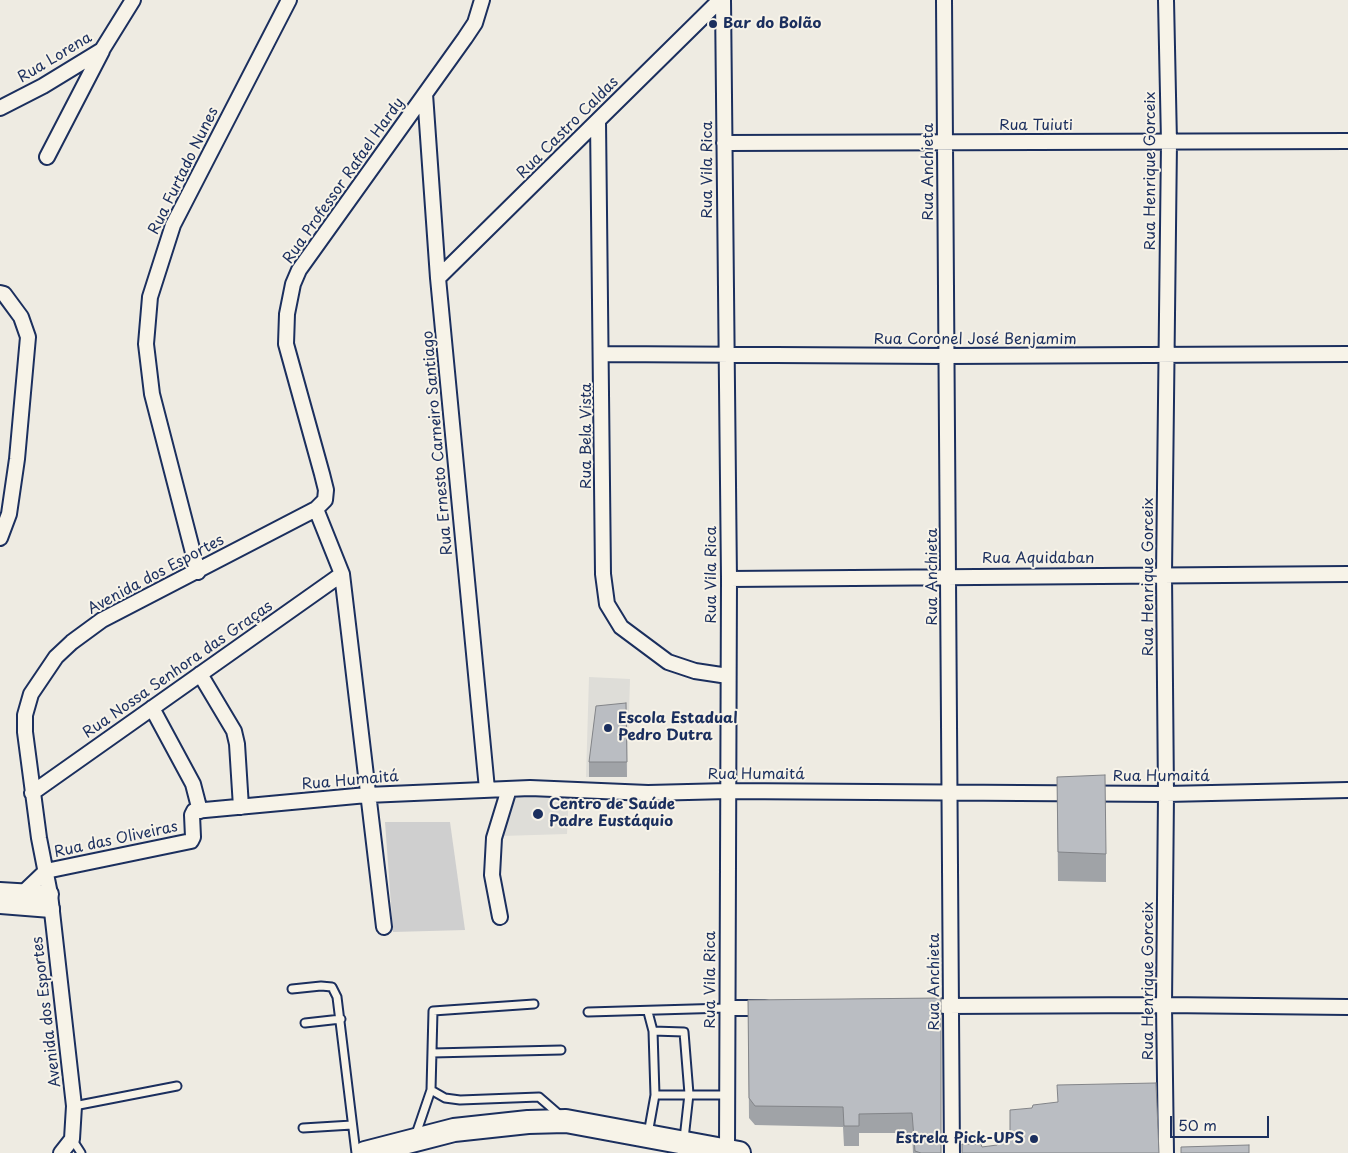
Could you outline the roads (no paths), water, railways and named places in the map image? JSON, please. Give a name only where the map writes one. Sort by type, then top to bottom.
[{"type":"highway","points":[[365,1153],[454,1130],[528,1122],[566,1121],[648,1134],[733,1152]]},
{"type":"street","name":"Rua Lorena","points":[[0,108],[43,86],[102,50],[133,0]]},
{"type":"street","name":"Rua Furtado Nunes","points":[[198,572],[152,394],[146,344],[150,297],[173,225],[289,0]]},
{"type":"street","name":"Rua Professor Rafael Hardy","points":[[316,510],[325,500],[326,490],[286,344],[287,314],[293,284],[299,270],[466,38],[475,23],[482,0]]},
{"type":"street","name":"Rua Castro Caldas","points":[[438,278],[722,0]]},
{"type":"street","name":"Rua Vila Rica","points":[[722,0],[729,579],[727,1008],[728,1095],[733,1152]]},
{"type":"street","name":"Rua Anchieta","points":[[944,0],[952,1153]]},
{"type":"street","name":"Rua Henrique Gorceix","points":[[1166,0],[1169,142],[1164,574],[1166,1153]]},
{"type":"street","points":[[48,157],[102,50]]},
{"type":"street","name":"Rua Ernesto Carneiro Santiago","points":[[425,94],[438,278],[487,789]]},
{"type":"street","name":"Rua Bela Vista","points":[[598,121],[603,574],[607,604],[621,627],[668,662],[695,671],[728,676]]},
{"type":"street","name":"Rua Tuiuti","points":[[724,143],[1348,141]]},
{"type":"street","points":[[0,293],[4,294],[21,317],[28,337],[17,459],[9,514],[0,538]]},
{"type":"street","name":"Rua Coronel José Benjamim","points":[[602,354],[947,356],[1348,354]]},
{"type":"street","points":[[316,510],[342,574],[384,927]]},
{"type":"street","name":"Avenida dos Esportes","points":[[66,1147],[74,1106],[46,871],[32,793],[24,732],[25,715],[31,694],[44,672],[72,642],[96,624],[316,510]]},
{"type":"street","name":"Rua Nossa Senhora das Graças","points":[[32,793],[342,574]]},
{"type":"street","name":"Rua Aquidaban","points":[[729,579],[1348,574]]},
{"type":"street","points":[[200,674],[234,732],[237,744],[241,807]]},
{"type":"street","points":[[152,708],[193,784],[200,811]]},
{"type":"street","points":[[500,917],[492,875],[494,838],[509,788]]},
{"type":"street","name":"Rua Humaitá","points":[[200,811],[367,795],[509,788],[648,793],[728,791],[1166,794],[1348,790]]},
{"type":"street","name":"Rua das Oliveiras","points":[[46,871],[192,839],[193,813],[200,811]]},
{"type":"street","points":[[22,893],[46,871]]},
{"type":"street","points":[[0,891],[22,893],[50,901]]},
{"type":"street","points":[[0,905],[50,901]]},
{"type":"street","points":[[933,1006],[1164,1005],[1348,1007]]},
{"type":"street","points":[[727,1008],[783,1008]]},
{"type":"lane","points":[[292,989],[321,986],[332,988],[337,997],[356,1153]]},
{"type":"lane","points":[[414,1141],[431,1090],[433,1011],[534,1004]]},
{"type":"lane","points":[[588,1012],[648,1012],[727,1008]]},
{"type":"lane","points":[[648,1012],[653,1031],[655,1095],[648,1134]]},
{"type":"lane","points":[[305,1023],[341,1019]]},
{"type":"lane","points":[[653,1031],[684,1032],[688,1094],[684,1141]]},
{"type":"lane","points":[[432,1053],[561,1050]]},
{"type":"lane","points":[[74,1106],[177,1086]]},
{"type":"lane","points":[[431,1090],[445,1098],[460,1100],[539,1098],[552,1106],[566,1121]]},
{"type":"lane","points":[[655,1095],[728,1095]]},
{"type":"lane","points":[[303,1128],[352,1125]]},
{"type":"lane","points":[[66,1147],[81,1153]]},
{"type":"place","name":"Bar do Bolão","points":[[713,24]]},
{"type":"place","name":"Escola Estadual Pedro Dutra","points":[[608,728]]},
{"type":"place","name":"Centro de Saúde Padre Eustáquio","points":[[538,814]]},
{"type":"place","name":"Estrela Pick-UPS","points":[[1034,1139]]}]
